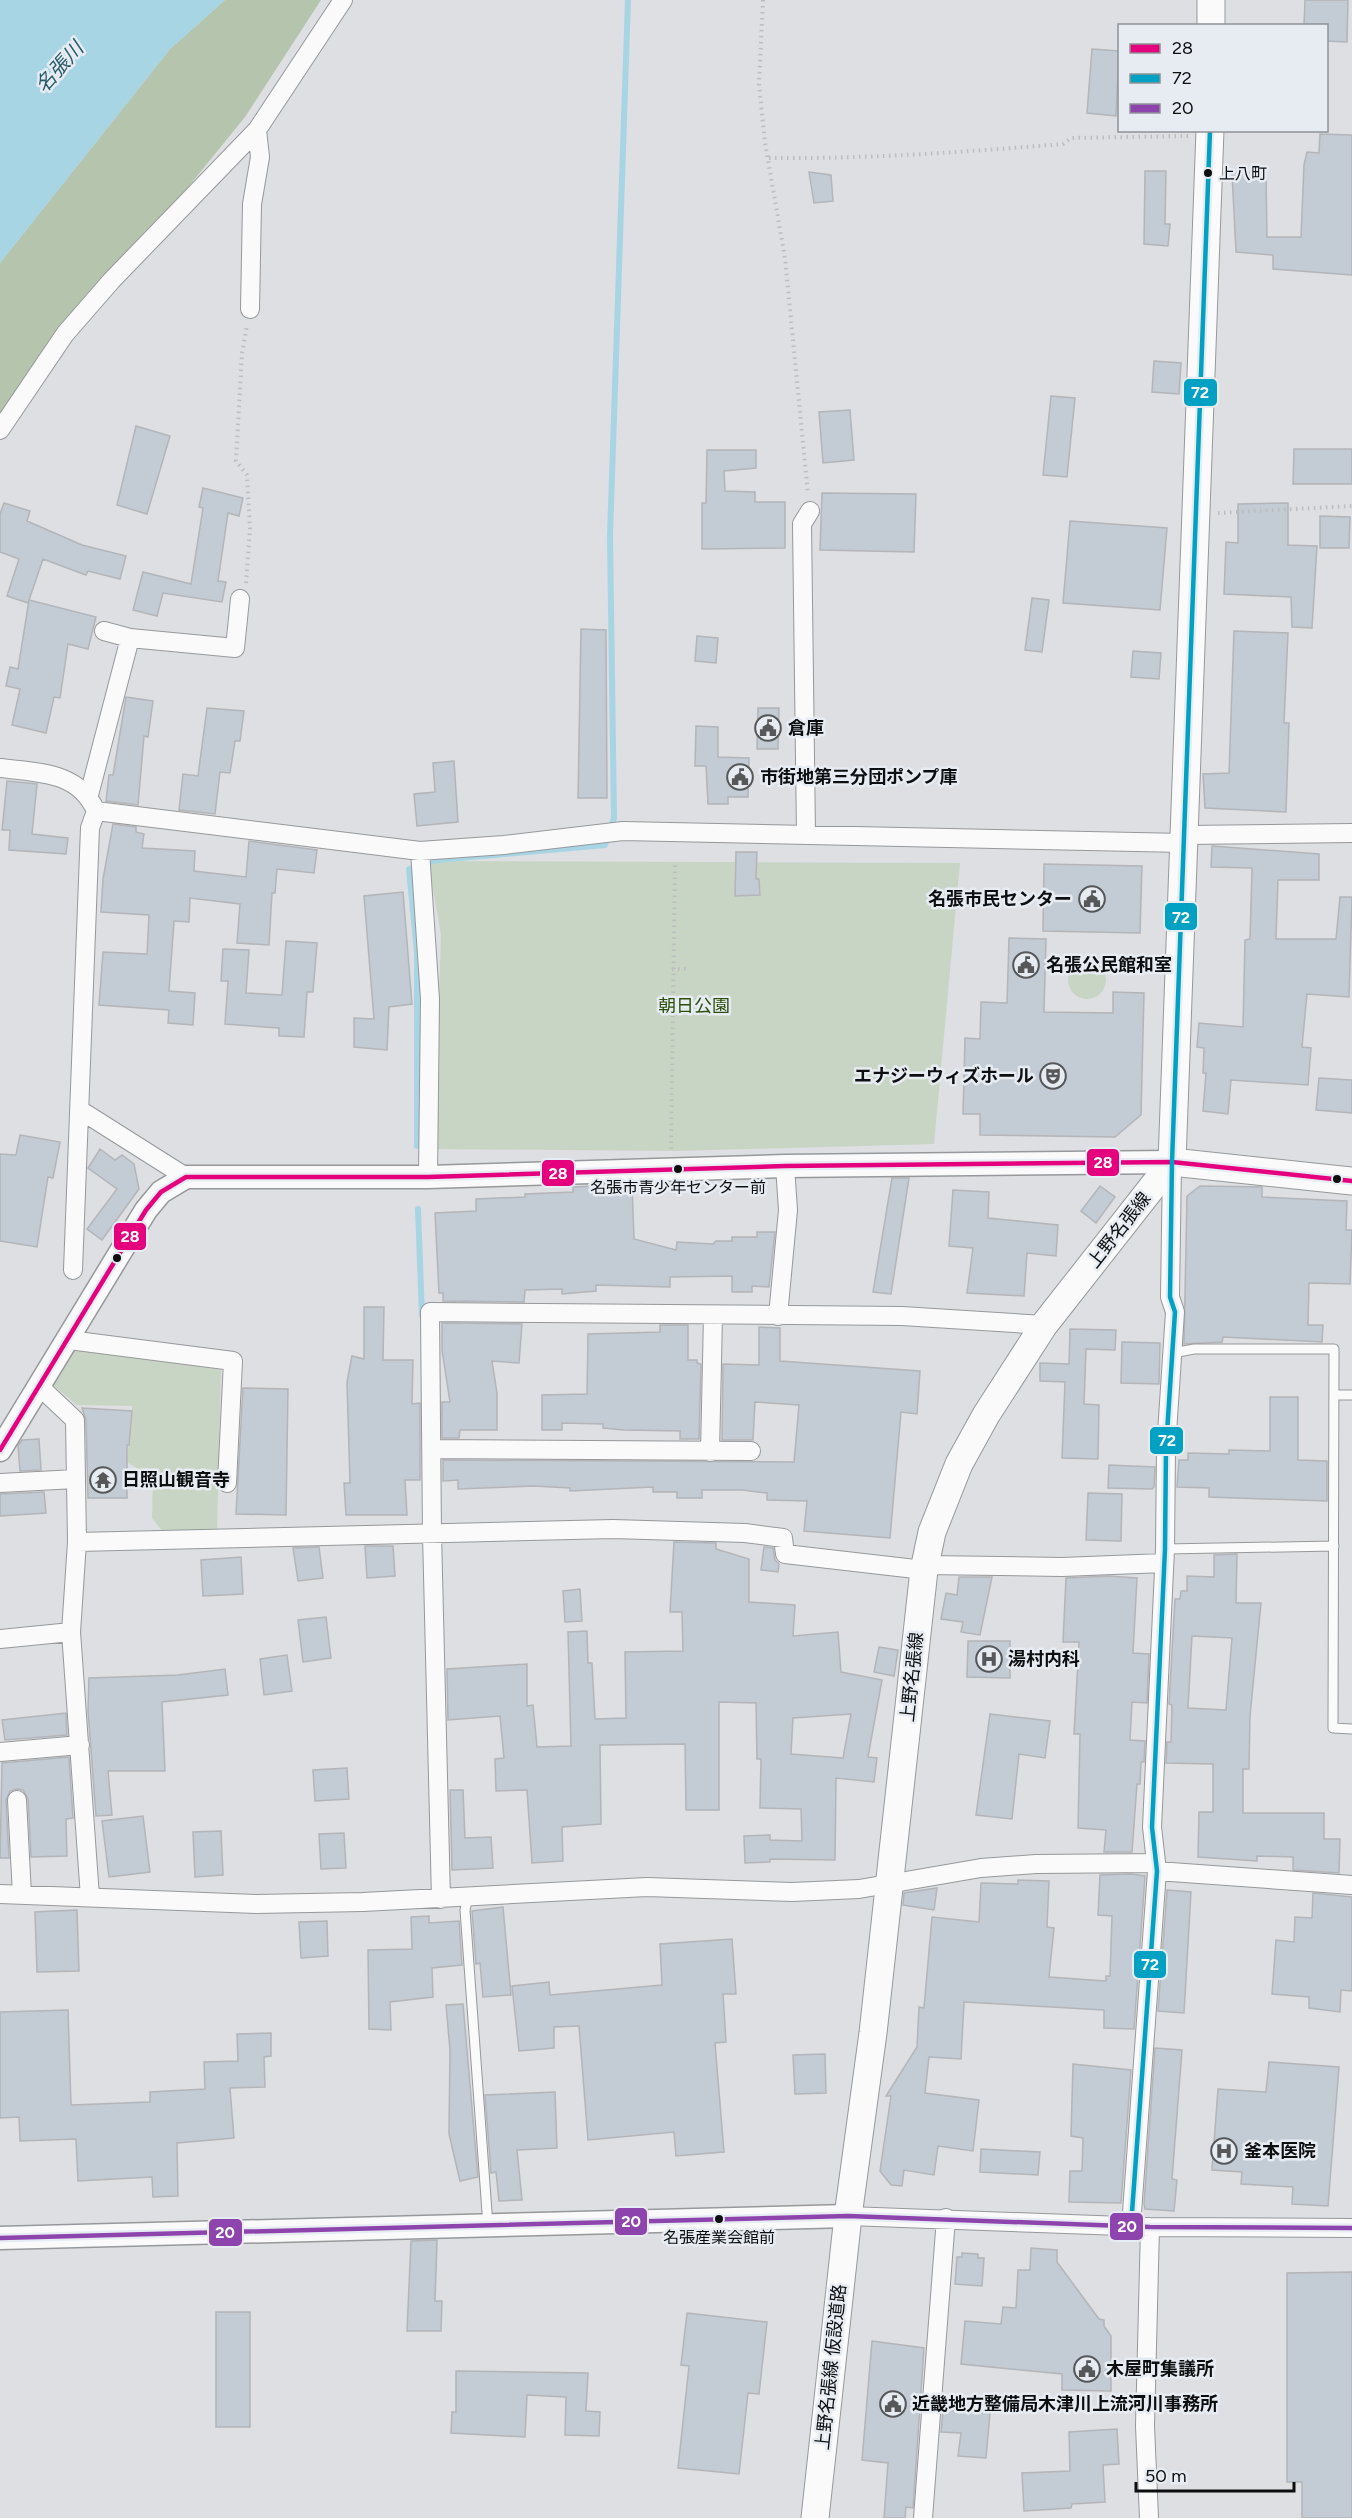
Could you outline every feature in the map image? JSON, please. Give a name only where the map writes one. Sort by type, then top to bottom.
[{"type":"main road","points":[[1211,0],[1211,24]]},
{"type":"main road","points":[[1209,133],[1172,1162],[1352,1180]]},
{"type":"main road","name":"上野名張線","points":[[848,2216],[873,2033],[925,1567],[932,1532],[959,1464],[986,1414],[1044,1325],[1172,1162]]},
{"type":"main road","name":"上野名張線 仮設道路","points":[[814,2518],[848,2216]]},
{"type":"street","points":[[0,430],[65,334],[112,280],[257,130],[343,0]]},
{"type":"street","points":[[250,309],[252,204],[260,157],[257,130]]},
{"type":"street","points":[[806,835],[802,524],[810,511]]},
{"type":"street","points":[[104,631],[130,638],[235,648],[240,599]]},
{"type":"street","points":[[73,1270],[92,803],[130,638]]},
{"type":"street","points":[[0,768],[49,775],[73,782],[92,803],[420,860],[609,832],[1184,839],[1352,833]]},
{"type":"street","points":[[420,860],[430,999],[428,1177]]},
{"type":"street","points":[[80,1110],[186,1177]]},
{"type":"street","points":[[0,1450],[146,1210],[161,1192],[186,1177],[428,1177],[785,1166],[1172,1162],[1170,1297],[1175,1312],[1166,1448],[1164,1556],[1152,1827],[1156,1867],[1131,2226]]},
{"type":"street","points":[[778,1316],[788,1210],[785,1166]]},
{"type":"street","points":[[441,1899],[432,1534],[430,1312],[902,1316],[1044,1325]]},
{"type":"street","points":[[710,1452],[713,1316]]},
{"type":"street","points":[[69,1340],[233,1361],[227,1483]]},
{"type":"street","points":[[40,1387],[75,1420],[77,1542],[71,1632],[90,1897]]},
{"type":"street","points":[[432,1449],[751,1451]]},
{"type":"street","points":[[0,1483],[76,1479]]},
{"type":"street","points":[[77,1542],[613,1529],[745,1533],[783,1538],[785,1554],[925,1567],[1062,1567],[1164,1556]]},
{"type":"street","points":[[0,1639],[71,1632]]},
{"type":"street","points":[[0,1752],[80,1745]]},
{"type":"street","points":[[17,1800],[22,1895]]},
{"type":"street","points":[[0,1894],[256,1904],[441,1899],[647,1887],[814,1891],[859,1889],[981,1868],[1036,1864],[1156,1867],[1352,1885]]},
{"type":"street","points":[[0,2238],[848,2216],[1150,2227],[1352,2228]]},
{"type":"street","points":[[923,2518],[946,2218]]},
{"type":"street","points":[[1149,2518],[1145,2371],[1150,2227]]},
{"type":"lane","points":[[1173,1353],[1194,1350],[1334,1349],[1333,1728],[1352,1729]]},
{"type":"lane","points":[[1334,1395],[1352,1395]]},
{"type":"lane","points":[[1164,1556],[1334,1546]]},
{"type":"lane","points":[[468,1897],[465,1910],[488,2227]]},
{"type":"path","points":[[763,0],[759,84],[785,258],[810,511]]},
{"type":"path","points":[[769,158],[818,159],[964,152],[1063,144],[1071,138],[1209,133]]},
{"type":"path","points":[[240,599],[245,594],[250,529],[247,475],[236,461],[242,353],[250,309]]},
{"type":"path","points":[[1196,514],[1352,506]]},
{"type":"path","points":[[671,1151],[675,862]]},
{"type":"path","points":[[672,969],[689,969]]},
{"type":"green space","points":[[225,0],[321,0],[245,117],[0,419],[0,263],[170,49]]},
{"type":"green space","name":"朝日公園","points":[[428,861],[960,863],[934,1144],[676,1151],[434,1149],[441,935]]},
{"type":"green space","points":[[1087,961],[1101,966],[1106,980],[1101,994],[1087,999],[1073,994],[1068,980],[1073,966]]},
{"type":"green space","points":[[72,1347],[221,1370],[217,1534],[163,1532],[152,1518],[153,1478],[127,1462],[132,1406],[77,1405],[48,1381]]},
{"type":"water","name":"名張川","points":[[0,0],[225,0],[170,49],[0,263]]},
{"type":"building","points":[[1305,0],[1348,0],[1347,42],[1328,41],[1328,24],[1304,24]]},
{"type":"building","points":[[1092,49],[1118,51],[1116,116],[1087,113]]},
{"type":"building","points":[[1320,134],[1352,135],[1352,275],[1273,269],[1273,255],[1236,252],[1232,173],[1266,172],[1267,237],[1301,237],[1304,165],[1307,152],[1319,153]]},
{"type":"building","points":[[1145,171],[1166,171],[1165,224],[1170,224],[1168,246],[1144,244]]},
{"type":"building","points":[[809,172],[831,175],[833,201],[814,203]]},
{"type":"building","points":[[1154,361],[1181,363],[1179,394],[1152,392]]},
{"type":"building","points":[[1051,396],[1075,398],[1067,477],[1043,475]]},
{"type":"building","points":[[850,410],[854,460],[823,463],[819,412]]},
{"type":"building","points":[[136,426],[170,436],[147,514],[117,505]]},
{"type":"building","points":[[1294,449],[1352,449],[1352,484],[1293,484]]},
{"type":"building","points":[[707,450],[756,450],[756,468],[724,471],[725,491],[755,492],[755,502],[785,502],[785,548],[702,549],[702,503],[706,503]]},
{"type":"building","points":[[203,488],[243,498],[239,516],[228,513],[218,581],[226,582],[222,602],[163,593],[157,616],[133,610],[143,572],[191,584],[203,508],[199,507]]},
{"type":"building","points":[[822,493],[916,494],[914,552],[820,550]]},
{"type":"building","points":[[4,503],[30,511],[27,521],[82,545],[126,556],[120,579],[88,571],[86,575],[43,559],[28,603],[7,596],[19,559],[0,552],[0,514]]},
{"type":"building","points":[[1288,503],[1288,545],[1317,546],[1312,628],[1292,627],[1291,597],[1224,594],[1226,542],[1238,543],[1238,504]]},
{"type":"building","points":[[1320,516],[1350,517],[1349,548],[1320,548]]},
{"type":"building","points":[[1070,521],[1167,528],[1160,610],[1063,603]]},
{"type":"building","points":[[1032,598],[1049,600],[1042,652],[1025,650]]},
{"type":"building","points":[[29,600],[96,617],[88,649],[68,644],[60,698],[54,697],[46,733],[12,725],[20,689],[6,686],[10,667],[18,669]]},
{"type":"building","points":[[581,629],[606,630],[607,798],[578,798]]},
{"type":"building","points":[[1234,631],[1288,633],[1284,723],[1289,723],[1286,812],[1205,808],[1203,774],[1229,773]]},
{"type":"building","points":[[697,636],[718,638],[716,663],[695,661]]},
{"type":"building","points":[[1133,651],[1161,653],[1159,679],[1131,677]]},
{"type":"building","points":[[126,697],[153,701],[148,737],[144,736],[138,805],[106,801],[109,775],[113,775]]},
{"type":"building","points":[[207,708],[244,711],[240,741],[235,741],[230,773],[220,772],[215,814],[179,810],[183,774],[198,776]]},
{"type":"building","name":"倉庫","points":[[758,708],[779,708],[778,749],[757,749]]},
{"type":"building","points":[[696,726],[718,727],[718,757],[749,758],[748,797],[728,797],[728,804],[708,804],[706,766],[695,766]]},
{"type":"building","points":[[454,761],[458,822],[417,826],[414,794],[435,792],[433,763]]},
{"type":"building","points":[[7,781],[37,784],[32,834],[68,838],[66,854],[9,850],[10,830],[2,830]]},
{"type":"building","points":[[113,824],[136,827],[136,832],[144,834],[142,848],[195,851],[194,871],[246,877],[249,841],[317,850],[314,873],[277,869],[275,893],[272,893],[269,945],[237,943],[240,904],[190,898],[189,922],[174,921],[169,991],[195,993],[193,1025],[168,1023],[169,1010],[99,1005],[103,952],[147,954],[149,915],[101,912],[103,879]]},
{"type":"building","points":[[1212,846],[1319,854],[1319,880],[1278,880],[1276,939],[1336,939],[1340,897],[1352,897],[1349,997],[1307,994],[1302,1047],[1311,1048],[1308,1085],[1231,1080],[1228,1114],[1203,1111],[1206,1073],[1203,1073],[1204,1048],[1197,1047],[1199,1023],[1243,1027],[1245,940],[1250,939],[1252,868],[1211,867]]},
{"type":"building","points":[[736,852],[757,852],[756,879],[759,879],[760,895],[735,896]]},
{"type":"building","name":"名張市民センター","points":[[1044,864],[1142,866],[1140,933],[1043,931]]},
{"type":"building","points":[[403,892],[412,1004],[389,1007],[387,1050],[354,1047],[354,1018],[374,1019],[364,896]]},
{"type":"building","name":"エナジーウィズホール","points":[[1009,938],[1046,939],[1044,1012],[1113,1013],[1113,992],[1144,993],[1141,1115],[1115,1137],[980,1135],[980,1114],[963,1114],[965,1038],[980,1039],[981,1002],[1007,1003]]},
{"type":"building","points":[[286,941],[317,943],[313,992],[307,992],[304,1037],[279,1036],[279,1028],[225,1024],[228,981],[221,981],[223,949],[249,950],[246,993],[282,995]]},
{"type":"building","points":[[1319,1078],[1352,1080],[1352,1113],[1316,1110]]},
{"type":"building","points":[[20,1135],[60,1142],[53,1178],[48,1177],[37,1247],[0,1241],[0,1154],[16,1155]]},
{"type":"building","points":[[100,1149],[115,1160],[122,1155],[134,1164],[139,1189],[102,1240],[87,1229],[117,1189],[88,1168]]},
{"type":"building","points":[[892,1178],[909,1178],[891,1294],[873,1292]]},
{"type":"building","points":[[632,1184],[634,1239],[676,1250],[677,1242],[713,1244],[716,1241],[732,1241],[732,1237],[757,1237],[757,1232],[775,1232],[769,1287],[752,1286],[752,1292],[732,1292],[732,1276],[670,1277],[670,1287],[596,1285],[596,1291],[562,1294],[562,1289],[525,1290],[524,1302],[443,1301],[443,1293],[439,1293],[435,1213],[476,1211],[476,1199],[525,1197],[525,1194],[573,1192],[573,1187]]},
{"type":"building","points":[[1100,1186],[1115,1197],[1096,1223],[1081,1211]]},
{"type":"building","points":[[1200,1186],[1262,1187],[1262,1197],[1347,1201],[1346,1230],[1352,1230],[1350,1284],[1309,1283],[1308,1325],[1323,1325],[1322,1342],[1223,1337],[1222,1342],[1184,1344],[1187,1196]]},
{"type":"building","points":[[953,1190],[989,1192],[988,1218],[1058,1225],[1056,1256],[1027,1253],[1024,1296],[967,1293],[973,1248],[949,1246]]},
{"type":"building","points":[[364,1307],[384,1307],[383,1360],[413,1360],[412,1404],[420,1403],[420,1480],[405,1480],[407,1515],[346,1515],[344,1483],[350,1483],[347,1382],[352,1356],[364,1359]]},
{"type":"building","points":[[442,1323],[522,1324],[519,1363],[492,1361],[497,1393],[497,1430],[460,1430],[459,1438],[442,1438],[442,1402],[450,1402],[442,1350]]},
{"type":"building","points":[[660,1325],[688,1325],[688,1360],[697,1360],[697,1363],[701,1364],[699,1439],[680,1439],[680,1431],[624,1430],[603,1428],[603,1424],[562,1423],[562,1430],[542,1430],[542,1395],[587,1394],[588,1334],[660,1332]]},
{"type":"building","points":[[759,1327],[780,1328],[780,1361],[920,1371],[917,1414],[901,1412],[890,1538],[804,1531],[807,1501],[767,1500],[767,1493],[742,1490],[702,1490],[702,1498],[677,1498],[677,1492],[653,1492],[653,1487],[570,1491],[570,1488],[534,1486],[458,1489],[458,1480],[443,1481],[443,1460],[794,1462],[799,1405],[755,1402],[753,1440],[722,1440],[723,1364],[759,1365]]},
{"type":"building","points":[[1070,1329],[1116,1330],[1115,1350],[1086,1349],[1084,1404],[1099,1405],[1098,1459],[1062,1458],[1065,1382],[1040,1381],[1040,1363],[1069,1364]]},
{"type":"building","points":[[1122,1342],[1160,1343],[1159,1384],[1121,1383]]},
{"type":"building","points":[[243,1388],[288,1389],[286,1515],[236,1514]]},
{"type":"building","points":[[1270,1397],[1298,1397],[1298,1460],[1327,1461],[1327,1501],[1209,1497],[1209,1488],[1177,1487],[1179,1460],[1188,1460],[1188,1453],[1229,1454],[1229,1450],[1270,1451]]},
{"type":"building","points":[[82,1408],[132,1411],[129,1445],[127,1445],[127,1498],[88,1498],[86,1420]]},
{"type":"building","points":[[39,1439],[41,1470],[20,1471],[18,1446],[22,1440]]},
{"type":"building","points":[[1109,1465],[1155,1467],[1154,1487],[1152,1489],[1108,1488]]},
{"type":"building","points":[[44,1492],[46,1513],[0,1516],[0,1494]]},
{"type":"building","points":[[1088,1493],[1122,1494],[1121,1541],[1086,1540]]},
{"type":"building","points":[[674,1542],[716,1543],[716,1549],[749,1559],[749,1602],[795,1605],[793,1636],[838,1632],[841,1672],[882,1680],[868,1757],[877,1758],[874,1782],[836,1778],[835,1860],[770,1859],[770,1862],[745,1863],[744,1836],[770,1835],[770,1840],[802,1841],[801,1809],[760,1808],[761,1759],[757,1759],[756,1703],[719,1702],[719,1810],[686,1810],[685,1744],[600,1745],[601,1824],[562,1827],[563,1861],[532,1863],[527,1790],[496,1791],[495,1759],[504,1758],[500,1716],[448,1720],[447,1669],[527,1664],[527,1706],[533,1705],[537,1747],[571,1746],[568,1632],[587,1631],[588,1663],[592,1663],[595,1719],[626,1718],[625,1652],[683,1651],[682,1612],[670,1612]],"holes":[[[851,1714],[843,1758],[791,1754],[793,1718]]]},
{"type":"building","points":[[365,1546],[393,1546],[395,1576],[367,1578]]},
{"type":"building","points":[[319,1547],[323,1578],[298,1581],[293,1548]]},
{"type":"building","points":[[764,1547],[773,1548],[775,1560],[779,1564],[778,1572],[761,1570]]},
{"type":"building","points":[[1237,1554],[1236,1603],[1261,1603],[1250,1716],[1249,1769],[1243,1769],[1243,1813],[1324,1813],[1324,1839],[1340,1839],[1339,1873],[1293,1870],[1293,1857],[1257,1856],[1257,1861],[1198,1857],[1199,1812],[1213,1812],[1213,1764],[1166,1763],[1167,1742],[1171,1742],[1172,1705],[1169,1704],[1175,1599],[1180,1599],[1181,1591],[1187,1591],[1187,1576],[1214,1577],[1214,1555]],"holes":[[[1192,1636],[1232,1638],[1226,1710],[1188,1708]]]},
{"type":"building","points":[[241,1557],[243,1594],[203,1596],[201,1560]]},
{"type":"building","points":[[1109,1576],[1137,1578],[1133,1653],[1149,1654],[1147,1703],[1132,1702],[1130,1740],[1145,1741],[1140,1784],[1137,1784],[1132,1852],[1104,1852],[1106,1830],[1078,1828],[1080,1734],[1074,1734],[1079,1642],[1063,1642],[1066,1578]]},
{"type":"building","points":[[959,1577],[992,1577],[980,1635],[961,1632],[963,1622],[941,1619],[946,1593],[957,1595]]},
{"type":"building","points":[[580,1589],[582,1621],[565,1622],[563,1591]]},
{"type":"building","points":[[326,1617],[331,1658],[303,1662],[298,1620]]},
{"type":"building","name":"湯村内科","points":[[968,1641],[1010,1641],[1010,1678],[967,1677]]},
{"type":"building","points":[[879,1647],[898,1650],[894,1676],[874,1672]]},
{"type":"building","points":[[287,1655],[292,1691],[264,1695],[260,1659]]},
{"type":"building","points":[[225,1669],[228,1695],[162,1702],[165,1771],[108,1771],[112,1815],[96,1816],[88,1711],[89,1678],[178,1675]]},
{"type":"building","points":[[66,1713],[67,1735],[5,1740],[2,1720]]},
{"type":"building","points":[[990,1714],[1050,1721],[1045,1758],[1019,1754],[1012,1819],[976,1815]]},
{"type":"building","points":[[69,1757],[73,1818],[66,1819],[67,1856],[31,1857],[28,1799],[23,1790],[17,1789],[10,1791],[6,1800],[9,1858],[0,1858],[2,1763]]},
{"type":"building","points":[[347,1768],[349,1799],[315,1801],[313,1770]]},
{"type":"building","points":[[450,1790],[463,1790],[465,1838],[491,1837],[493,1868],[452,1870]]},
{"type":"building","points":[[143,1816],[150,1872],[109,1877],[102,1821]]},
{"type":"building","points":[[221,1831],[223,1875],[195,1877],[193,1832]]},
{"type":"building","points":[[344,1833],[346,1868],[321,1869],[319,1834]]},
{"type":"building","points":[[1100,1875],[1145,1876],[1134,2029],[1104,2028],[1104,2010],[964,2002],[961,2059],[929,2057],[925,2093],[979,2100],[973,2151],[938,2146],[934,2175],[904,2170],[902,2186],[891,2185],[880,2171],[891,2096],[886,2096],[917,2047],[919,2007],[924,2008],[932,1917],[979,1922],[981,1883],[1018,1884],[1018,1880],[1049,1881],[1047,1927],[1054,1928],[1049,1977],[1106,1981],[1106,1976],[1110,1976],[1112,1916],[1098,1915]]},
{"type":"building","points":[[937,1888],[934,1910],[903,1905],[904,1893]]},
{"type":"building","points":[[1167,1890],[1191,1892],[1184,2013],[1158,2011]]},
{"type":"building","points":[[1313,1893],[1352,1897],[1352,1991],[1341,1990],[1340,2012],[1309,2008],[1309,1997],[1272,1994],[1276,1940],[1294,1942],[1295,1917],[1312,1918]]},
{"type":"building","points":[[503,1907],[511,1995],[483,1997],[480,1963],[476,1964],[472,1911]]},
{"type":"building","points":[[77,1910],[79,1971],[37,1972],[35,1912]]},
{"type":"building","points":[[429,1916],[429,1923],[459,1921],[462,1965],[432,1968],[433,1997],[390,2002],[391,2030],[369,2029],[368,1950],[412,1949],[411,1917]]},
{"type":"building","points":[[327,1921],[328,1956],[301,1958],[299,1922]]},
{"type":"building","points":[[732,1939],[736,1994],[723,1994],[726,2042],[715,2043],[724,2152],[676,2156],[674,2132],[588,2140],[579,2026],[554,2027],[554,2048],[519,2051],[512,1986],[549,1982],[550,1995],[662,1985],[660,1944]]},
{"type":"building","points":[[463,2004],[478,2177],[460,2181],[449,2134],[450,2050],[446,2005]]},
{"type":"building","points":[[68,2010],[71,2105],[150,2102],[150,2092],[205,2089],[204,2062],[238,2061],[237,2034],[271,2033],[271,2056],[264,2057],[265,2087],[230,2088],[234,2138],[177,2143],[178,2196],[153,2197],[152,2177],[78,2181],[76,2139],[20,2141],[19,2117],[0,2118],[0,2012]]},
{"type":"building","points":[[1155,2048],[1182,2050],[1172,2179],[1177,2180],[1174,2211],[1145,2209],[1144,2204]]},
{"type":"building","points":[[825,2054],[826,2093],[795,2094],[793,2055]]},
{"type":"building","points":[[1269,2062],[1339,2067],[1328,2206],[1292,2204],[1293,2187],[1241,2184],[1242,2172],[1212,2170],[1218,2089],[1266,2092]]},
{"type":"building","points":[[1073,2064],[1131,2070],[1121,2203],[1069,2202],[1070,2171],[1082,2171],[1083,2138],[1071,2136]]},
{"type":"building","points":[[555,2092],[557,2148],[517,2150],[522,2200],[499,2201],[496,2172],[491,2173],[485,2095]]},
{"type":"building","points":[[981,2149],[1040,2152],[1038,2175],[980,2172]]},
{"type":"building","points":[[437,2240],[435,2301],[442,2301],[441,2331],[407,2331],[411,2241]]},
{"type":"building","points":[[1031,2248],[1057,2250],[1057,2262],[1099,2319],[1104,2320],[1104,2326],[1111,2336],[1111,2391],[1062,2390],[1062,2374],[961,2364],[965,2321],[1001,2324],[1003,2307],[1016,2308],[1018,2270],[1030,2270]]},
{"type":"building","points":[[962,2253],[978,2254],[978,2258],[984,2258],[982,2286],[955,2284],[957,2257],[962,2257]]},
{"type":"building","points":[[1352,2272],[1352,2518],[1302,2518],[1302,2482],[1287,2482],[1287,2273]]},
{"type":"building","points":[[216,2312],[250,2312],[250,2427],[216,2427]]},
{"type":"building","points":[[687,2313],[767,2322],[759,2394],[748,2393],[739,2474],[678,2468],[689,2366],[681,2365]]},
{"type":"building","name":"近畿地方整備局木津川上流河川事務所","points":[[872,2341],[924,2348],[913,2508],[906,2507],[905,2518],[884,2518],[888,2463],[862,2460]]},
{"type":"building","points":[[456,2371],[588,2373],[586,2411],[600,2412],[599,2436],[565,2435],[566,2397],[527,2395],[525,2437],[451,2433],[452,2412],[456,2412]]},
{"type":"building","points":[[943,2410],[990,2413],[986,2458],[958,2456],[961,2433],[941,2432]]},
{"type":"building","points":[[1117,2429],[1119,2464],[1103,2465],[1105,2502],[1072,2504],[1071,2508],[1024,2511],[1022,2473],[1070,2471],[1069,2432]]},
{"type":"waterway","points":[[417,1146],[417,952],[409,869],[438,860],[605,845],[614,818],[610,536],[628,0]]},
{"type":"waterway","points":[[418,1209],[422,1316]]},
{"type":"transit line","name":"72","points":[[1131,2226],[1157,1871],[1152,1827],[1165,1549],[1166,1448],[1175,1312],[1170,1297],[1172,1162],[1210,132]]},
{"type":"transit line","name":"28","points":[[0,1450],[146,1210],[161,1192],[186,1177],[428,1177],[785,1166],[1172,1162],[1352,1181]]},
{"type":"transit line","name":"20","points":[[0,2238],[848,2216],[1150,2227],[1352,2228]]},
{"type":"place","name":"上八町","points":[[1208,173]]},
{"type":"place","name":"倉庫","points":[[768,728]]},
{"type":"place","name":"市街地第三分団ポンプ庫","points":[[740,777]]},
{"type":"place","name":"名張市民センター","points":[[1092,899]]},
{"type":"place","name":"名張公民館和室","points":[[1026,965]]},
{"type":"place","name":"エナジーウィズホール","points":[[1053,1076]]},
{"type":"place","name":"名張市青少年センター前","points":[[678,1169]]},
{"type":"place","name":"日照山観音寺","points":[[103,1480]]},
{"type":"place","name":"湯村内科","points":[[989,1659]]},
{"type":"place","name":"釜本医院","points":[[1224,2151]]},
{"type":"place","name":"名張産業会館前","points":[[719,2219]]},
{"type":"place","name":"木屋町集議所","points":[[1087,2369]]},
{"type":"place","name":"近畿地方整備局木津川上流河川事務所","points":[[893,2404]]}]
